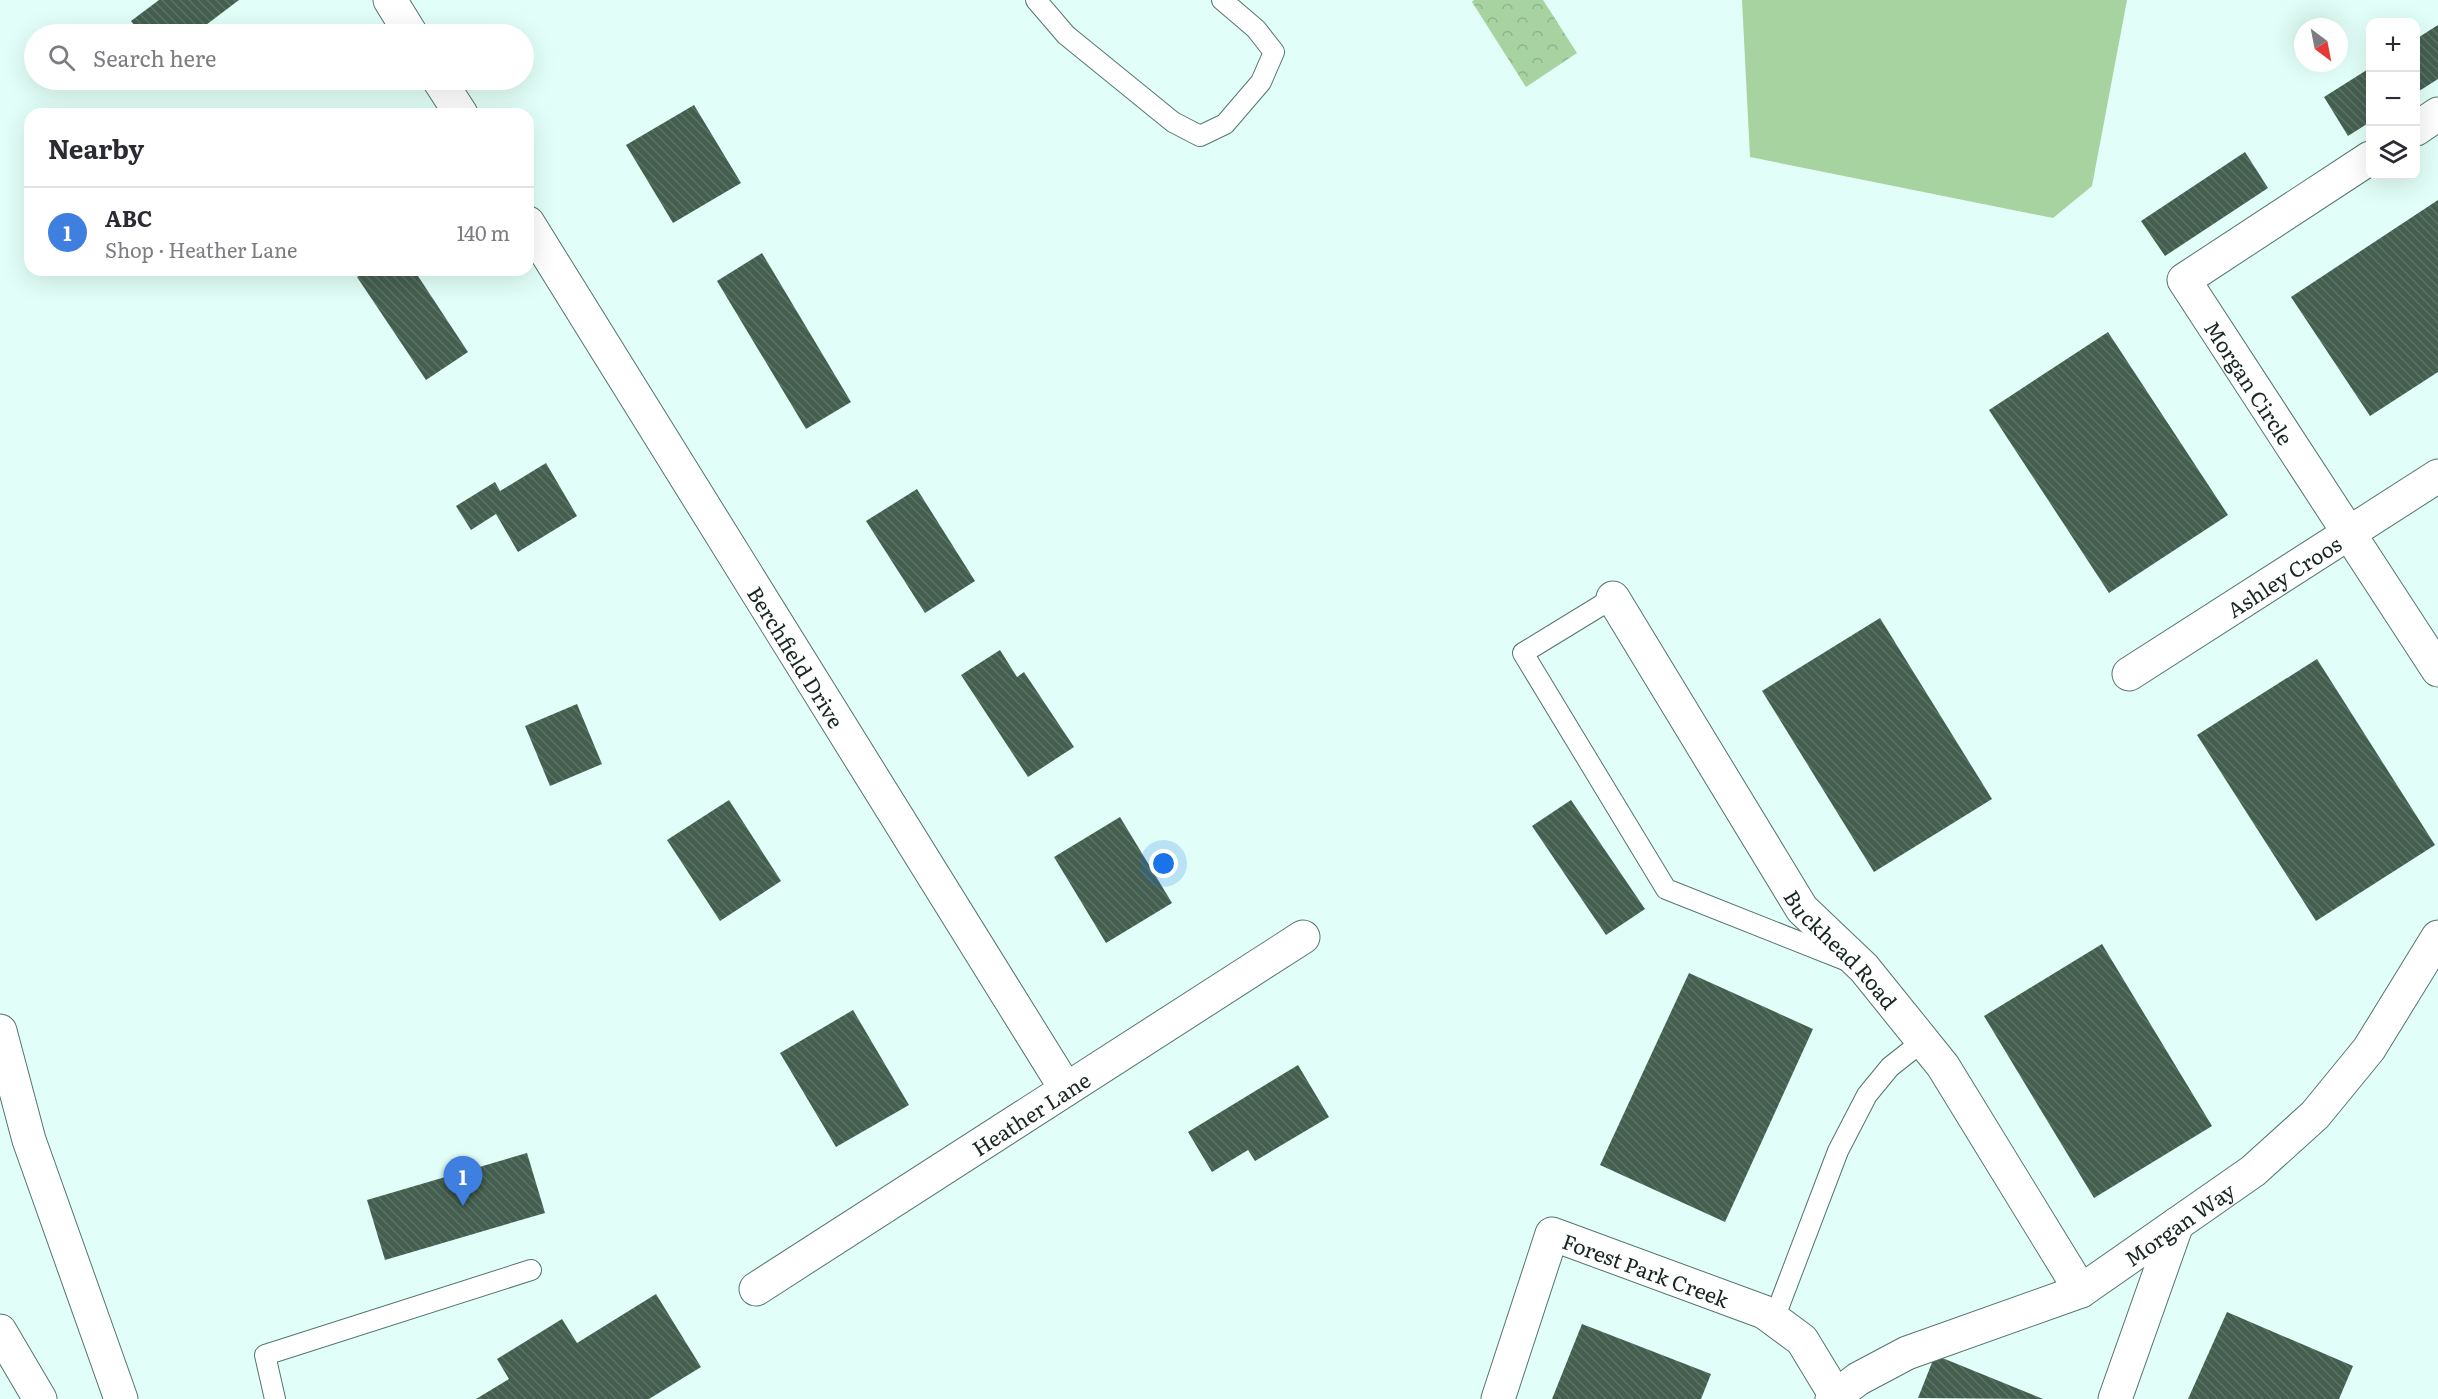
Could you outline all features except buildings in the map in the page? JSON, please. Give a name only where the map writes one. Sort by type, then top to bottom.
[{"type":"street","points":[[390,0],[405,24]]},
{"type":"street","points":[[445,90],[457,108]]},
{"type":"street","points":[[2420,126],[2438,114]]},
{"type":"street","name":"Morgan Circle","points":[[2366,161],[2184,280],[2438,670]]},
{"type":"street","name":"Berchfield Drive","points":[[534,232],[1066,1089]]},
{"type":"street","name":"Ashley Croos","points":[[2129,674],[2438,476]]},
{"type":"street","name":"Buckhead Road","points":[[1612,598],[1802,909],[1864,968],[1943,1066],[2081,1291]]},
{"type":"street","name":"Heather Lane","points":[[756,1289],[1303,937]]},
{"type":"street","name":"Morgan Way","points":[[1844,1396],[1858,1379],[1907,1353],[2081,1291],[2253,1171],[2315,1115],[2369,1049],[2438,937]]},
{"type":"street","points":[[0,1031],[29,1140],[121,1399]]},
{"type":"street","points":[[2115,1399],[2177,1224]]},
{"type":"street","name":"Forest Park Creek","points":[[1498,1399],[1552,1234],[1764,1311],[1802,1340],[1844,1396]]},
{"type":"street","points":[[0,1331],[40,1399]]},
{"type":"lane","points":[[1036,0],[1066,35],[1173,122],[1200,135],[1225,124],[1261,82],[1274,52],[1256,29],[1222,0]]},
{"type":"lane","points":[[1612,598],[1523,653],[1666,889],[1864,968]]},
{"type":"lane","points":[[1774,1319],[1838,1151],[1867,1095],[1890,1067],[1923,1041]]},
{"type":"lane","points":[[275,1399],[265,1355],[531,1270]]},
{"type":"green space","points":[[1474,0],[1543,0],[1577,53],[1526,87],[1472,2]]},
{"type":"green space","points":[[1742,0],[2127,0],[2092,186],[2053,218],[1750,157]]},
{"type":"place","name":"ABC","points":[[463,1206]]}]
